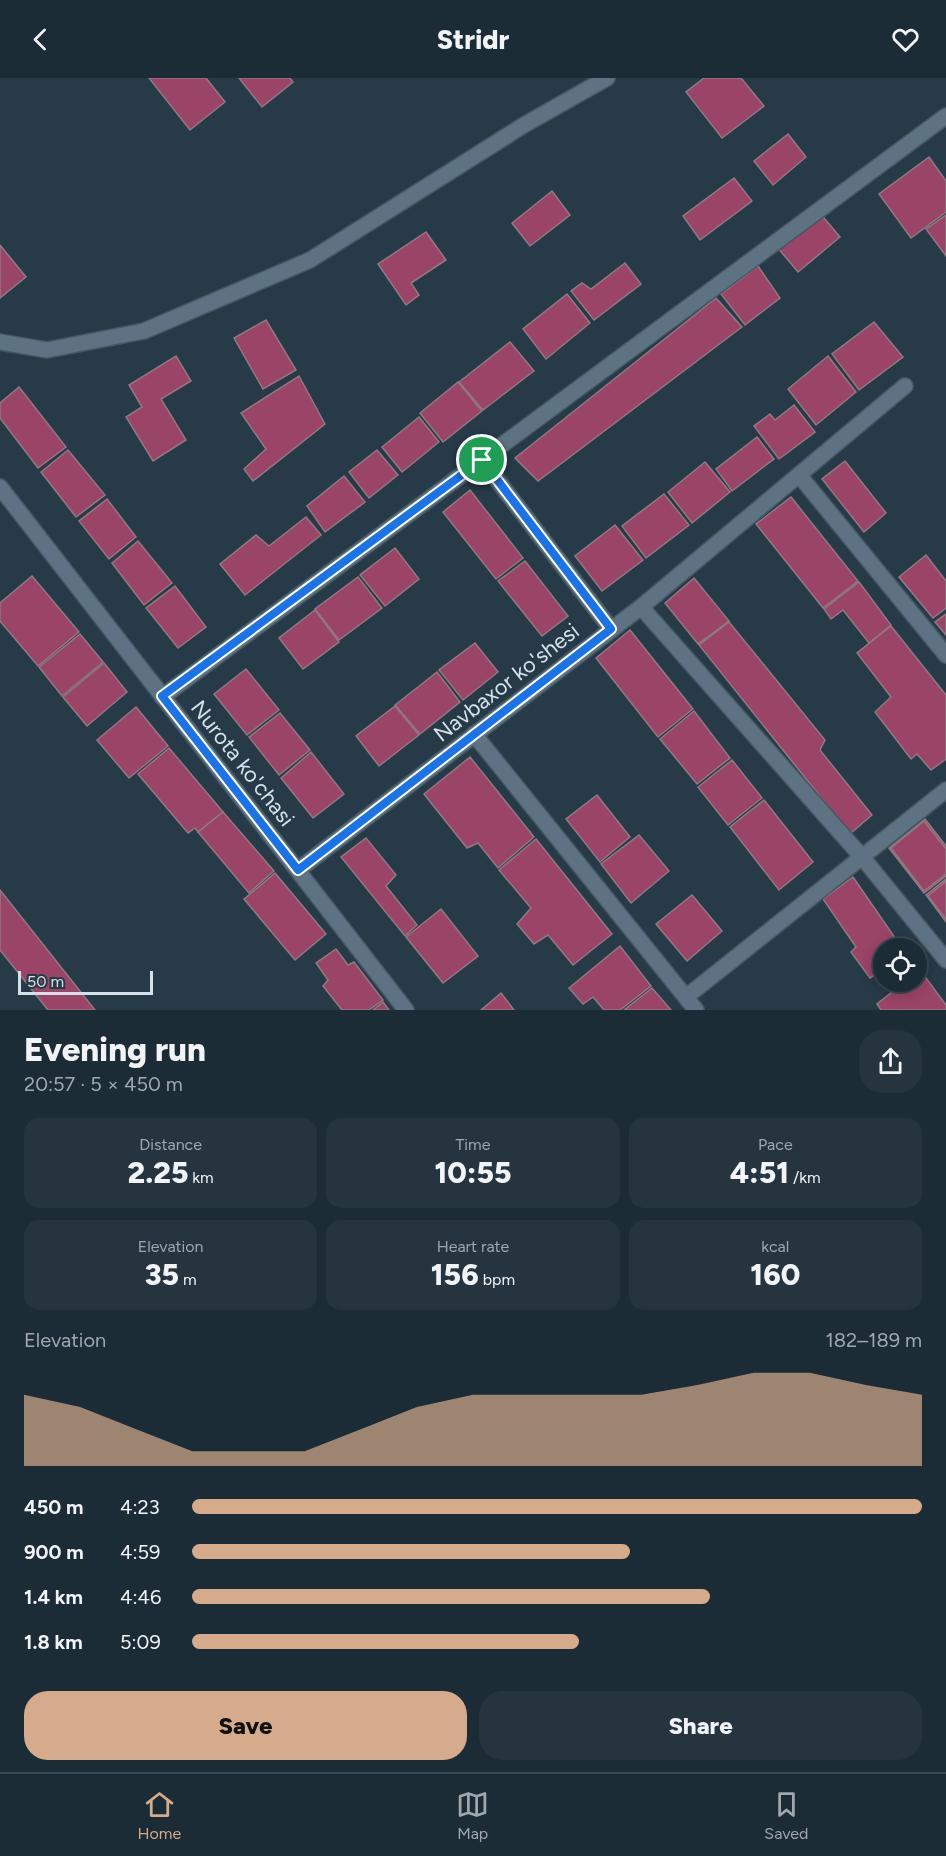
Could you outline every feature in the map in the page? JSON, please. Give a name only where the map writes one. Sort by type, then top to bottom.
[{"type":"street","points":[[0,342],[46,350],[144,331],[310,260],[524,126],[607,78]]},
{"type":"street","points":[[162,696],[946,117]]},
{"type":"street","name":"Navbaxor ko'shesi","points":[[298,870],[641,607],[905,386]]},
{"type":"street","points":[[482,460],[611,629]]},
{"type":"street","points":[[799,475],[946,655]]},
{"type":"street","name":"Nurota ko'chasi","points":[[0,487],[406,1010]]},
{"type":"street","points":[[641,607],[862,857],[946,960]]},
{"type":"street","points":[[474,734],[696,1010]]},
{"type":"street","points":[[686,997],[946,790]]},
{"type":"building","points":[[149,78],[206,78],[225,102],[190,130]]},
{"type":"building","points":[[239,78],[290,78],[293,82],[262,107]]},
{"type":"building","points":[[704,78],[741,78],[764,106],[722,138],[686,92]]},
{"type":"building","points":[[788,134],[806,157],[773,185],[754,161]]},
{"type":"building","points":[[929,157],[946,181],[946,212],[911,238],[879,194]]},
{"type":"building","points":[[734,178],[752,201],[700,240],[683,216]]},
{"type":"building","points":[[552,191],[570,215],[530,246],[512,223]]},
{"type":"building","points":[[819,212],[840,237],[798,272],[777,247]]},
{"type":"building","points":[[946,215],[946,256],[926,229]]},
{"type":"building","points":[[426,232],[446,260],[411,283],[419,295],[406,305],[378,264]]},
{"type":"building","points":[[0,245],[26,277],[0,298]]},
{"type":"building","points":[[625,263],[641,284],[594,320],[571,291],[582,283],[591,289]]},
{"type":"building","points":[[758,266],[780,298],[745,325],[721,294]]},
{"type":"building","points":[[567,294],[590,323],[546,359],[523,329]]},
{"type":"building","points":[[716,298],[742,327],[538,481],[515,458]]},
{"type":"building","points":[[266,320],[296,370],[263,389],[234,338]]},
{"type":"building","points":[[874,322],[903,357],[859,390],[832,354]]},
{"type":"building","points":[[510,342],[534,371],[483,410],[459,382]]},
{"type":"building","points":[[176,356],[191,381],[161,399],[186,440],[153,461],[126,417],[142,407],[129,385]]},
{"type":"building","points":[[828,356],[856,392],[816,425],[788,389]]},
{"type":"building","points":[[299,376],[325,424],[253,481],[244,469],[266,449],[241,413]]},
{"type":"building","points":[[458,382],[482,411],[443,442],[420,413]]},
{"type":"building","points":[[19,387],[66,447],[38,468],[0,418],[0,403]]},
{"type":"building","points":[[794,405],[815,432],[779,459],[754,426],[770,414],[775,420]]},
{"type":"building","points":[[419,417],[439,442],[402,472],[382,447]]},
{"type":"building","points":[[757,437],[774,459],[732,491],[716,469]]},
{"type":"building","points":[[68,450],[105,495],[76,517],[41,472]]},
{"type":"building","points":[[377,450],[398,475],[369,498],[349,472]]},
{"type":"building","points":[[845,461],[886,513],[864,532],[822,479]]},
{"type":"building","points":[[705,462],[730,492],[692,523],[668,492]]},
{"type":"building","points":[[344,476],[365,502],[325,532],[307,506]]},
{"type":"building","points":[[470,490],[523,558],[496,579],[443,512]]},
{"type":"building","points":[[664,494],[689,525],[646,558],[622,526]]},
{"type":"building","points":[[791,497],[858,581],[823,608],[756,524]]},
{"type":"building","points":[[107,499],[136,537],[109,559],[79,521]]},
{"type":"building","points":[[306,517],[321,535],[245,595],[220,564],[256,535],[269,546]]},
{"type":"building","points":[[615,525],[643,560],[602,591],[575,556]]},
{"type":"building","points":[[138,541],[172,583],[144,605],[112,563]]},
{"type":"building","points":[[395,548],[419,579],[385,606],[360,575]]},
{"type":"building","points":[[926,555],[946,581],[946,608],[933,618],[899,577]]},
{"type":"building","points":[[525,561],[568,616],[542,636],[498,581]]},
{"type":"building","points":[[32,576],[79,632],[38,666],[0,621],[0,603]]},
{"type":"building","points":[[358,577],[382,608],[339,640],[315,609]]},
{"type":"building","points":[[694,578],[729,621],[698,644],[665,603]]},
{"type":"building","points":[[859,582],[891,625],[869,643],[843,610],[831,619],[824,609]]},
{"type":"building","points":[[175,586],[206,627],[178,648],[146,608]]},
{"type":"building","points":[[315,610],[339,642],[303,669],[279,638]]},
{"type":"building","points":[[946,614],[946,635],[935,622]]},
{"type":"building","points":[[729,622],[825,740],[820,750],[872,815],[850,834],[699,645]]},
{"type":"building","points":[[891,626],[946,695],[946,759],[931,770],[917,754],[911,759],[875,712],[891,697],[857,653]]},
{"type":"building","points":[[630,630],[693,709],[658,737],[596,658]]},
{"type":"building","points":[[80,634],[103,662],[62,696],[39,667]]},
{"type":"building","points":[[475,643],[498,672],[463,700],[439,670]]},
{"type":"building","points":[[104,663],[127,692],[87,726],[63,697]]},
{"type":"building","points":[[246,669],[279,710],[247,735],[214,694]]},
{"type":"building","points":[[437,672],[460,702],[420,734],[395,705]]},
{"type":"building","points":[[395,706],[419,735],[379,766],[356,736]]},
{"type":"building","points":[[136,707],[168,746],[129,778],[97,740]]},
{"type":"building","points":[[694,711],[730,758],[697,784],[660,739]]},
{"type":"building","points":[[280,713],[310,750],[279,775],[249,737]]},
{"type":"building","points":[[169,748],[223,812],[198,832],[195,828],[188,833],[138,774]]},
{"type":"building","points":[[311,752],[344,794],[313,818],[281,778]]},
{"type":"building","points":[[470,757],[534,837],[498,868],[478,843],[467,848],[424,794]]},
{"type":"building","points":[[732,760],[762,798],[728,825],[698,787]]},
{"type":"building","points":[[597,795],[630,837],[600,862],[566,819]]},
{"type":"building","points":[[764,800],[813,862],[779,890],[730,827]]},
{"type":"building","points":[[223,812],[274,871],[249,893],[198,832]]},
{"type":"building","points":[[925,819],[946,846],[946,876],[924,893],[889,848]]},
{"type":"building","points":[[924,821],[946,849],[946,874],[924,891],[891,848]]},
{"type":"building","points":[[639,835],[669,871],[631,903],[601,864]]},
{"type":"building","points":[[366,838],[396,875],[386,886],[417,925],[405,936],[341,857]]},
{"type":"building","points":[[536,839],[612,934],[573,965],[548,935],[534,944],[517,924],[531,908],[499,870]]},
{"type":"building","points":[[275,873],[326,934],[295,960],[244,899]]},
{"type":"building","points":[[853,877],[895,938],[873,938],[873,976],[870,978],[851,952],[856,947],[823,899]]},
{"type":"building","points":[[946,879],[946,922],[926,895]]},
{"type":"building","points":[[946,881],[946,919],[928,896]]},
{"type":"building","points":[[0,890],[95,1010],[48,1010],[0,950]]},
{"type":"building","points":[[692,895],[722,931],[687,961],[656,924]]},
{"type":"building","points":[[441,909],[478,956],[443,983],[406,937]]},
{"type":"building","points":[[620,946],[651,986],[620,1010],[604,1010],[593,997],[583,1004],[569,988]]},
{"type":"building","points":[[336,949],[348,965],[354,962],[383,1000],[369,1010],[342,1010],[323,986],[328,980],[316,963]]},
{"type":"building","points":[[927,979],[946,1005],[946,1010],[881,1010],[877,1004],[892,992],[927,992]]},
{"type":"building","points":[[652,988],[671,1010],[624,1010]]},
{"type":"building","points":[[501,993],[514,1010],[481,1010]]},
{"type":"building","points":[[383,1002],[389,1010],[373,1010]]},
{"type":"route","points":[[482,460],[611,629],[298,870],[162,696],[482,460]]}]
